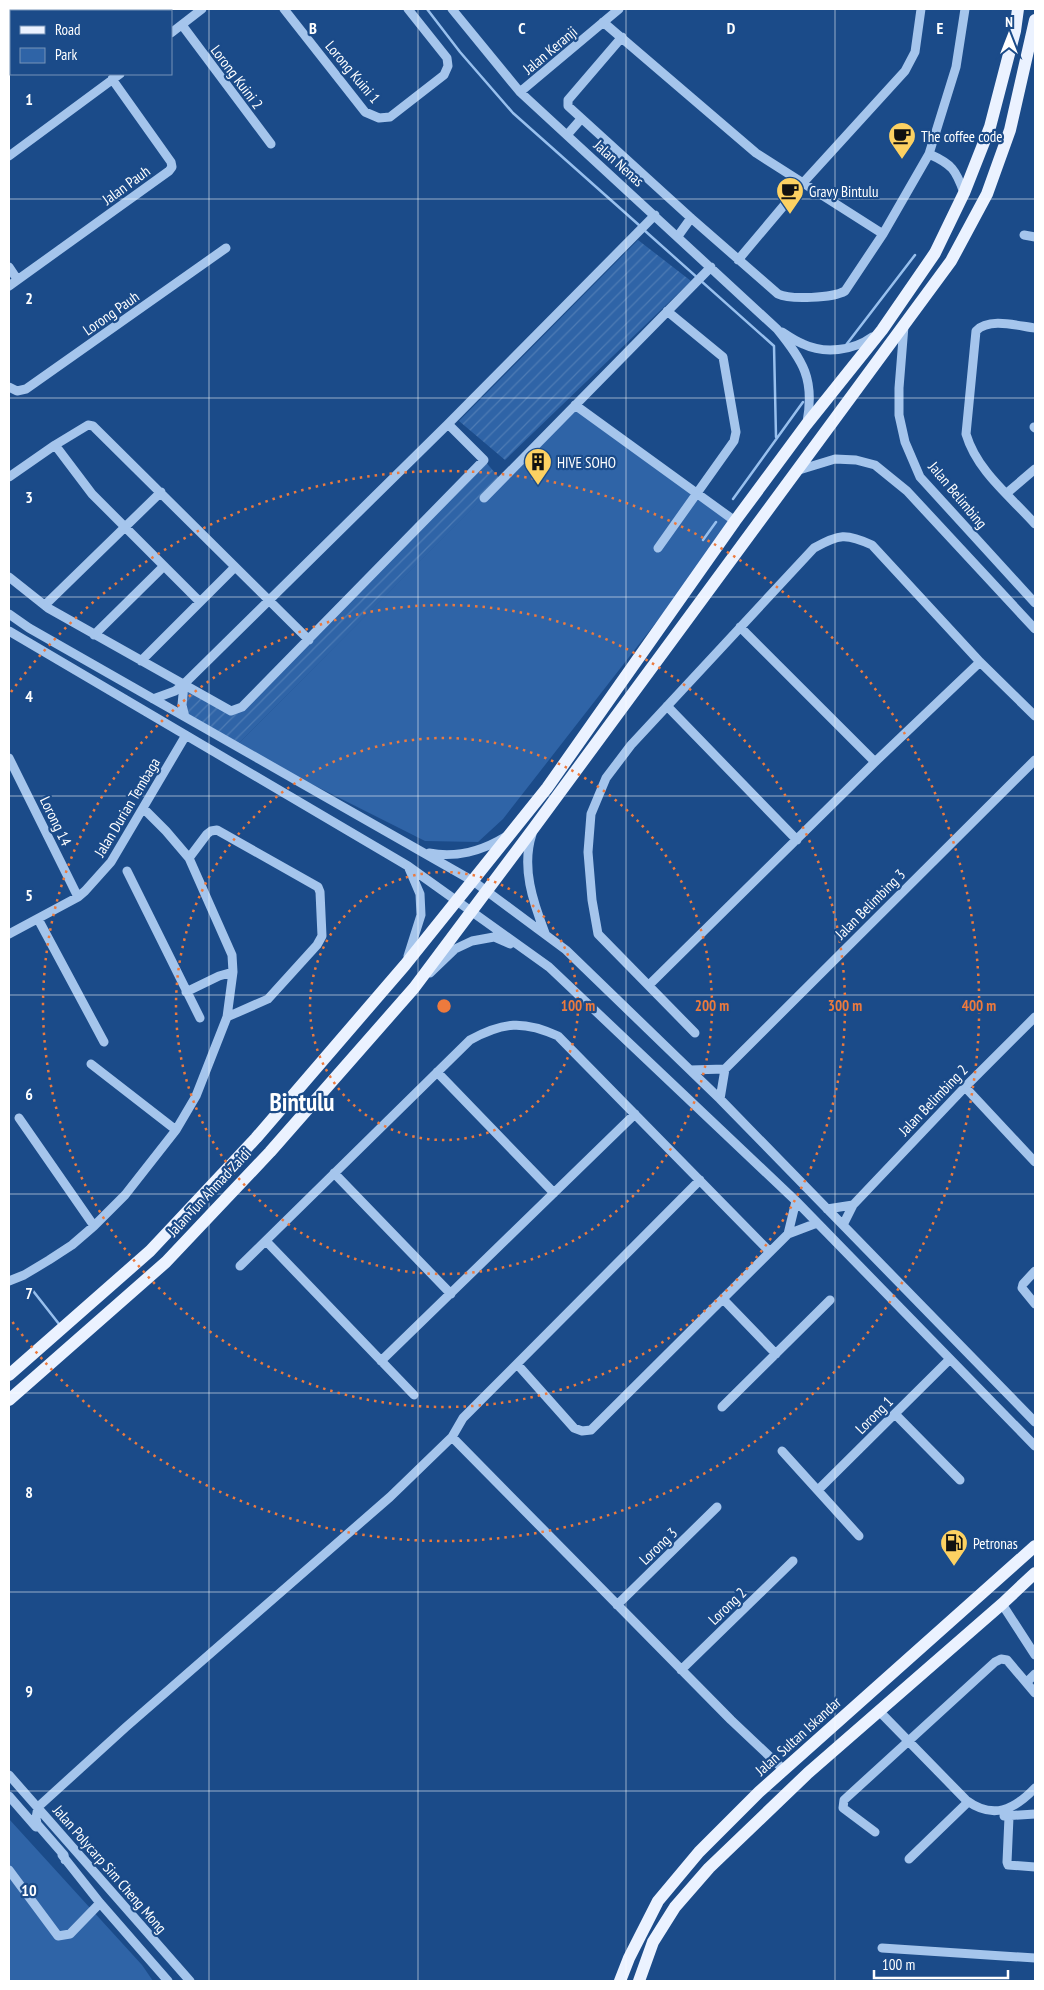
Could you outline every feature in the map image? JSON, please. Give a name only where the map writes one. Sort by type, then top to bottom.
[{"type":"main road","name":"Jalan Tun Ahmad Zaidi","points":[[9,1375],[150,1251],[256,1138],[405,965],[547,788],[735,521],[806,425],[882,330],[935,253],[964,193],[990,127],[1015,31],[1018,9]]},
{"type":"main road","name":"Jalan Tun Ahmad Zaidi","points":[[9,1400],[166,1262],[270,1152],[414,988],[533,830],[951,262],[986,194],[1010,130],[1035,20]]},
{"type":"main road","name":"Jalan Sultan Iskandar","points":[[620,1981],[629,1958],[658,1901],[699,1852],[784,1770],[1035,1546]]},
{"type":"main road","points":[[639,1981],[653,1942],[675,1907],[709,1868],[808,1773],[1035,1573]]},
{"type":"street","points":[[172,33],[202,9]]},
{"type":"street","name":"Lorong Kuini 1","points":[[284,9],[365,112],[379,118],[390,117],[444,75],[448,66],[447,58],[408,9]]},
{"type":"street","name":"Jalan Nenas","points":[[452,9],[520,92],[777,329],[803,365],[808,384],[810,406],[806,425]]},
{"type":"street","points":[[738,260],[802,184],[906,71],[915,52],[921,9]]},
{"type":"street","points":[[622,38],[568,100],[568,106],[778,294],[784,297],[836,294],[845,291],[883,234],[928,154],[956,67],[965,9]]},
{"type":"street","name":"Jalan Keranji","points":[[520,92],[616,10]]},
{"type":"street","points":[[604,22],[756,153],[883,234]]},
{"type":"street","name":"Lorong Kuini 2","points":[[182,25],[271,144]]},
{"type":"street","points":[[9,156],[116,77]]},
{"type":"street","name":"Jalan Pauh","points":[[9,286],[172,167],[171,162],[116,77]]},
{"type":"street","points":[[567,135],[581,119]]},
{"type":"street","points":[[928,154],[946,161],[957,172],[964,193]]},
{"type":"street","points":[[153,699],[174,691],[184,684],[448,424],[655,215]]},
{"type":"street","points":[[678,236],[691,218]]},
{"type":"street","points":[[1024,236],[1035,237]]},
{"type":"street","name":"Lorong Pauh","points":[[9,388],[17,391],[26,389],[226,248]]},
{"type":"street","points":[[9,267],[18,279]]},
{"type":"street","points":[[484,498],[710,267]]},
{"type":"street","points":[[658,548],[734,441],[736,432],[723,357],[667,311]]},
{"type":"street","points":[[1035,328],[990,323],[982,325],[976,331],[966,434],[971,451],[979,465],[1035,524]]},
{"type":"street","name":"Jalan Belimbing","points":[[904,326],[899,388],[899,415],[905,442],[920,477],[1033,597]]},
{"type":"street","name":"Jalan Nenas","points":[[777,329],[803,344],[830,350],[862,344],[882,330]]},
{"type":"street","points":[[575,405],[735,521]]},
{"type":"street","points":[[9,478],[54,445],[91,424],[308,640]]},
{"type":"street","points":[[9,577],[45,606],[94,635],[231,711],[236,710],[242,707],[484,460],[448,424]]},
{"type":"street","points":[[54,445],[83,484],[200,602]]},
{"type":"street","points":[[799,470],[835,459],[856,460],[875,465],[907,490],[1035,629]]},
{"type":"street","points":[[1007,494],[1035,469]]},
{"type":"street","points":[[45,606],[160,492]]},
{"type":"street","points":[[695,1033],[598,934],[592,900],[588,852],[591,814],[606,778],[631,745],[814,548],[833,537],[854,537],[872,544],[980,662],[1035,716]]},
{"type":"street","points":[[94,635],[164,566]]},
{"type":"street","points":[[141,661],[235,567]]},
{"type":"street","points":[[9,614],[29,628],[474,881],[546,933],[566,950],[720,1099],[1035,1422]]},
{"type":"street","points":[[740,627],[875,762]]},
{"type":"street","points":[[9,632],[408,866],[549,967],[796,1202],[1035,1446]]},
{"type":"street","points":[[649,985],[875,762],[980,662]]},
{"type":"street","points":[[184,684],[182,705],[185,717]]},
{"type":"street","points":[[667,706],[797,840]]},
{"type":"street","name":"Jalan Durian Tembaga","points":[[9,934],[78,896],[85,891],[111,862],[186,735]]},
{"type":"street","name":"Jalan Belimbing 3","points":[[724,1069],[1035,760]]},
{"type":"street","name":"Lorong 14","points":[[10,761],[78,896]]},
{"type":"street","points":[[9,1281],[24,1275],[72,1244],[94,1226],[125,1195],[176,1130],[196,1096],[227,1017],[232,955],[189,858],[166,831],[142,808]]},
{"type":"street","points":[[410,845],[430,854],[455,854],[481,850],[516,829]]},
{"type":"street","points":[[189,858],[207,834],[217,830],[318,887],[320,892],[322,936],[317,945],[268,999],[227,1017]]},
{"type":"street","points":[[533,830],[528,844],[528,870],[535,907],[546,933]]},
{"type":"street","points":[[405,965],[421,915],[420,894],[408,866]]},
{"type":"street","points":[[127,871],[200,1018]]},
{"type":"street","points":[[38,919],[104,1042]]},
{"type":"street","points":[[414,988],[455,949],[472,942],[494,938],[524,950]]},
{"type":"street","points":[[186,992],[232,972]]},
{"type":"street","name":"Jalan Belimbing 2","points":[[843,1225],[853,1205],[964,1087],[1035,1017]]},
{"type":"street","points":[[240,1266],[470,1040],[488,1030],[513,1024],[539,1027],[558,1036],[770,1252]]},
{"type":"street","points":[[90,1064],[176,1130]]},
{"type":"street","points":[[690,1070],[724,1069],[720,1099]]},
{"type":"street","points":[[437,1072],[554,1193]]},
{"type":"street","points":[[964,1087],[1035,1162]]},
{"type":"street","points":[[381,1361],[635,1114]]},
{"type":"street","points":[[19,1118],[94,1226]]},
{"type":"street","points":[[334,1173],[450,1294]]},
{"type":"street","points":[[65,1860],[64,1854],[37,1824],[38,1807],[133,1721],[390,1497],[452,1437],[464,1418],[700,1180]]},
{"type":"street","points":[[788,1234],[796,1202]]},
{"type":"street","points":[[827,1209],[853,1205]]},
{"type":"street","points":[[518,1364],[574,1428],[582,1431],[591,1430],[788,1234],[817,1223]]},
{"type":"street","points":[[266,1241],[414,1395]]},
{"type":"street","points":[[1035,1271],[1023,1284],[1022,1288],[1035,1304]]},
{"type":"street","points":[[723,1299],[776,1354]]},
{"type":"street","points":[[722,1407],[830,1300]]},
{"type":"street","name":"Lorong 1","points":[[818,1490],[950,1359]]},
{"type":"street","points":[[895,1414],[960,1480]]},
{"type":"street","points":[[452,1437],[681,1670],[784,1770]]},
{"type":"street","points":[[782,1451],[859,1536]]},
{"type":"street","name":"Lorong 3","points":[[617,1605],[717,1507]]},
{"type":"street","name":"Lorong 2","points":[[681,1670],[793,1561]]},
{"type":"street","points":[[1002,1604],[1035,1655]]},
{"type":"street","points":[[875,1832],[843,1808],[844,1800],[995,1662],[1001,1659],[1007,1660],[1035,1693]]},
{"type":"street","points":[[1027,1682],[1035,1674]]},
{"type":"street","points":[[879,1711],[968,1802],[978,1809],[1009,1816],[1035,1814]]},
{"type":"street","name":"Jalan Polycarp Sim Cheng Mong","points":[[9,1775],[190,1981]]},
{"type":"street","points":[[998,1812],[1014,1805],[1035,1788]]},
{"type":"street","points":[[9,1795],[21,1804],[38,1807]]},
{"type":"street","name":"Jalan Polycarp Sim Cheng Mong","points":[[9,1795],[168,1981]]},
{"type":"street","points":[[909,1858],[968,1802]]},
{"type":"street","points":[[1009,1816],[1008,1865],[1035,1866]]},
{"type":"street","points":[[9,1870],[58,1936],[70,1934],[100,1903]]},
{"type":"street","points":[[882,1948],[1035,1958]]},
{"type":"green space","points":[[638,240],[691,281],[505,460],[459,421]]},
{"type":"green space","points":[[575,405],[735,521],[503,819],[478,842],[425,841],[236,746]]},
{"type":"green space","points":[[484,460],[501,480],[236,746],[185,717],[184,684],[236,710]]},
{"type":"green space","points":[[9,1819],[142,1965],[153,1981],[9,1981]]},
{"type":"waterway","points":[[427,9],[460,52],[513,113],[640,226]]},
{"type":"waterway","points":[[644,230],[774,346],[776,437]]},
{"type":"waterway","points":[[846,345],[915,255]]},
{"type":"waterway","points":[[733,499],[803,402]]},
{"type":"waterway","points":[[703,540],[716,522]]},
{"type":"waterway","points":[[30,1287],[59,1324]]},
{"type":"place","name":"The coffee code","points":[[902,160]]},
{"type":"place","name":"Gravy Bintulu","points":[[790,215]]},
{"type":"place","name":"HIVE SOHO","points":[[538,486]]},
{"type":"place","name":"Petronas","points":[[954,1567]]},
{"type":"district","name":"Bintulu","points":[[302,1102]]}]
